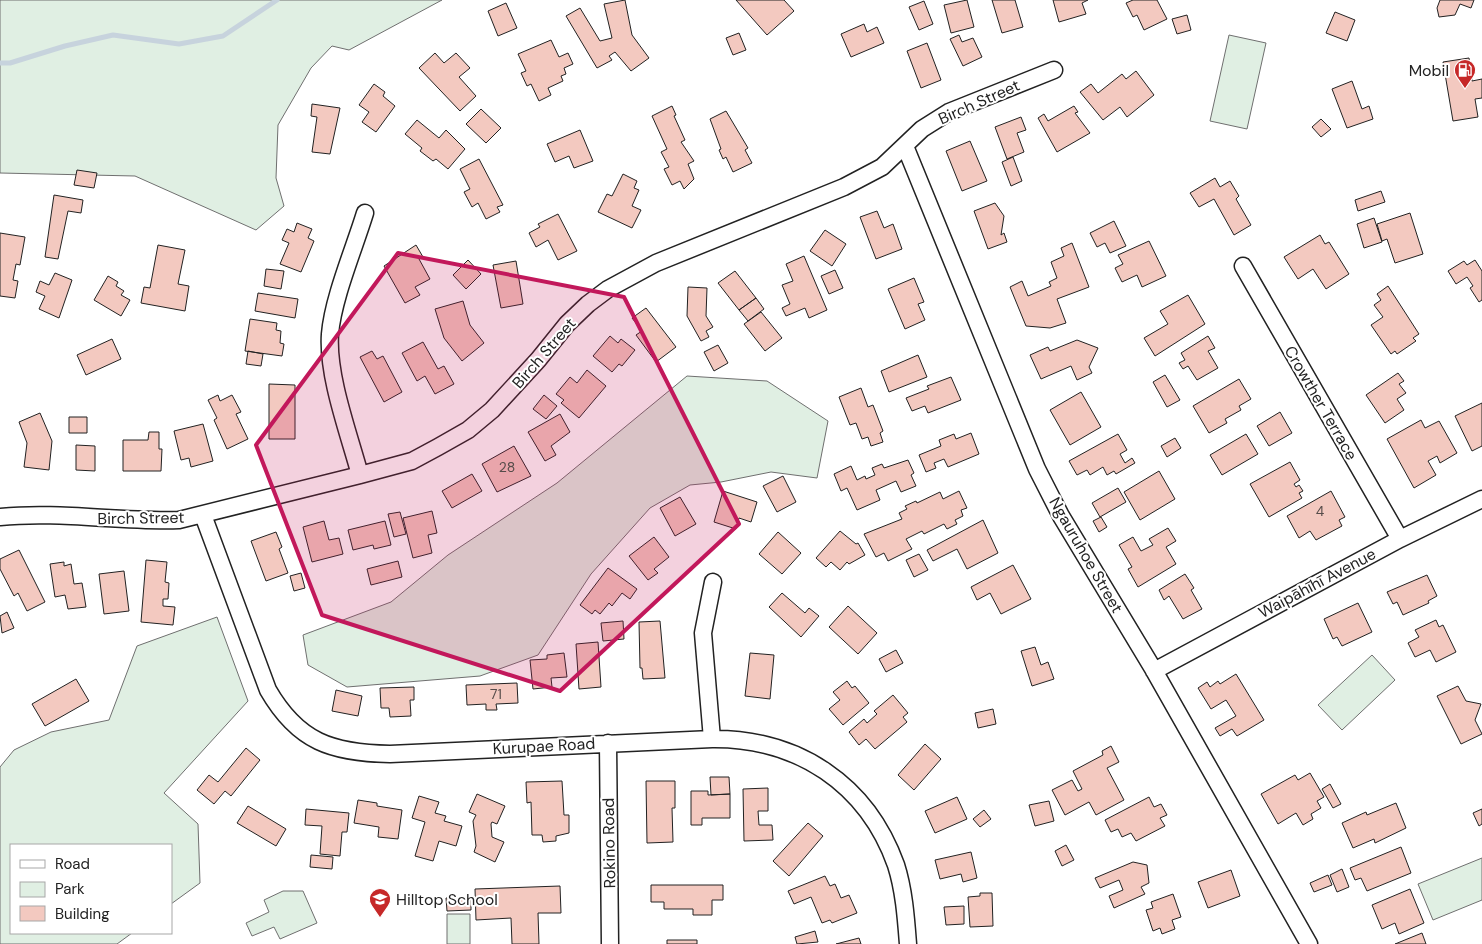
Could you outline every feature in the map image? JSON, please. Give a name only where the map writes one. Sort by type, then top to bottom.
[{"type":"street","name":"Birch Street","points":[[0,517],[32,515],[143,521],[179,520],[412,461],[468,430],[492,410],[567,324],[608,289],[656,263],[844,187],[882,167],[922,129],[949,112],[1054,70]]},
{"type":"street","name":"Ngauruhoe Street","points":[[905,146],[1037,469],[1061,516],[1154,671],[1309,944]]},
{"type":"street","points":[[360,475],[334,373],[330,334],[334,312],[365,213]]},
{"type":"street","name":"Crowther Terrace","points":[[1243,266],[1400,540]]},
{"type":"street","name":"Waipāhīhī Avenue","points":[[1154,671],[1400,540],[1482,499]]},
{"type":"street","name":"Kurupae Road","points":[[203,515],[268,690],[280,710],[310,738],[345,751],[390,754],[712,739],[731,739],[774,746],[799,755],[821,767],[845,786],[879,829],[891,853],[902,891],[908,944]]},
{"type":"street","points":[[712,739],[703,632],[713,582]]},
{"type":"street","name":"Rokino Road","points":[[608,743],[610,944]]},
{"type":"highlighted area","points":[[398,253],[624,297],[739,524],[560,691],[322,615],[256,445]]},
{"type":"green space","points":[[0,0],[442,0],[349,50],[332,46],[311,68],[278,125],[276,178],[284,206],[256,230],[135,176],[0,173]]},
{"type":"green space","points":[[1229,35],[1266,43],[1247,129],[1210,121]]},
{"type":"green space","points":[[687,376],[767,381],[828,421],[817,478],[771,472],[721,482],[690,485],[650,508],[591,574],[538,655],[480,676],[347,687],[308,665],[303,635],[391,602],[448,555],[557,483]]},
{"type":"green space","points":[[217,617],[248,701],[164,793],[198,824],[200,883],[172,903],[172,844],[10,844],[10,934],[131,934],[117,944],[0,944],[0,767],[14,750],[51,732],[109,720],[137,646]]},
{"type":"green space","points":[[1372,655],[1395,680],[1342,730],[1318,705]]},
{"type":"green space","points":[[1482,858],[1482,900],[1433,920],[1418,884]]},
{"type":"green space","points":[[283,891],[303,891],[317,923],[280,939],[274,927],[252,936],[246,923],[269,912],[264,900]]},
{"type":"green space","points":[[447,914],[470,914],[470,944],[447,944]]},
{"type":"building","points":[[625,0],[632,35],[649,58],[631,71],[615,52],[609,56],[612,60],[597,68],[566,16],[580,8],[600,41],[612,38],[604,4]]},
{"type":"building","points":[[736,0],[784,0],[794,11],[767,35]]},
{"type":"building","points":[[967,0],[974,27],[951,33],[944,5]]},
{"type":"building","points":[[992,0],[1015,0],[1023,27],[1002,33]]},
{"type":"building","points":[[1053,0],[1088,0],[1082,3],[1086,14],[1059,22]]},
{"type":"building","points":[[1133,0],[1157,0],[1167,19],[1144,30],[1137,15],[1133,17],[1126,3]]},
{"type":"building","points":[[1440,0],[1474,0],[1471,8],[1460,4],[1455,15],[1439,17],[1437,8]]},
{"type":"building","points":[[924,1],[933,24],[919,30],[909,7]]},
{"type":"building","points":[[506,3],[517,28],[498,36],[488,11]]},
{"type":"building","points":[[1335,12],[1355,20],[1347,41],[1326,33]]},
{"type":"building","points":[[1187,15],[1191,30],[1177,34],[1172,19]]},
{"type":"building","points":[[864,24],[867,32],[877,27],[884,43],[851,57],[841,34]]},
{"type":"building","points":[[739,33],[746,50],[733,55],[726,38]]},
{"type":"building","points":[[959,35],[962,42],[973,38],[982,57],[963,66],[950,39]]},
{"type":"building","points":[[551,40],[559,57],[568,53],[573,64],[564,68],[566,74],[561,76],[563,81],[548,88],[551,95],[539,101],[531,84],[527,86],[521,73],[526,71],[518,54]]},
{"type":"building","points":[[927,43],[941,80],[921,88],[907,51]]},
{"type":"building","points":[[435,53],[444,63],[456,53],[470,68],[459,77],[476,96],[460,111],[419,68]]},
{"type":"building","name":"Mobil","points":[[1469,58],[1472,81],[1482,79],[1482,98],[1475,99],[1478,117],[1453,121],[1443,62]]},
{"type":"building","points":[[1136,71],[1154,95],[1127,117],[1120,107],[1103,120],[1080,92],[1091,84],[1098,93],[1122,74],[1126,79]]},
{"type":"building","points":[[1352,81],[1362,109],[1369,106],[1373,119],[1347,128],[1332,89]]},
{"type":"building","points":[[374,84],[385,92],[383,96],[395,106],[376,132],[362,122],[369,112],[359,105]]},
{"type":"building","points":[[312,104],[340,108],[330,154],[312,152],[317,117],[311,116]]},
{"type":"building","points":[[672,106],[676,115],[674,116],[685,140],[681,142],[694,161],[688,164],[694,179],[684,189],[680,181],[672,185],[664,169],[669,167],[661,152],[667,149],[652,116]]},
{"type":"building","points":[[1074,106],[1078,112],[1075,113],[1090,133],[1057,152],[1038,118],[1044,114],[1048,121]]},
{"type":"building","points":[[481,109],[501,128],[486,143],[466,124]]},
{"type":"building","points":[[726,111],[748,148],[745,150],[752,163],[733,172],[726,157],[723,159],[719,150],[721,149],[710,119]]},
{"type":"building","points":[[1021,117],[1026,130],[1017,133],[1024,152],[1007,159],[995,127]]},
{"type":"building","points":[[1321,119],[1331,129],[1321,137],[1312,127]]},
{"type":"building","points":[[417,120],[439,138],[446,130],[465,149],[448,169],[436,159],[433,161],[420,151],[422,148],[405,134]]},
{"type":"building","points":[[580,130],[593,161],[574,168],[569,156],[555,162],[547,144]]},
{"type":"building","points":[[970,141],[987,181],[962,191],[946,151]]},
{"type":"building","points":[[1013,157],[1022,181],[1011,186],[1002,162]]},
{"type":"building","points":[[479,159],[503,205],[497,207],[500,212],[486,219],[478,203],[472,207],[464,192],[470,189],[460,169]]},
{"type":"building","points":[[77,170],[97,173],[94,188],[74,185]]},
{"type":"building","points":[[623,174],[637,181],[634,188],[639,190],[632,206],[641,210],[632,228],[598,212],[607,194],[612,196]]},
{"type":"building","points":[[1215,178],[1220,187],[1230,181],[1239,196],[1236,199],[1251,225],[1234,235],[1214,199],[1199,207],[1190,193]]},
{"type":"building","points":[[1381,191],[1385,202],[1358,211],[1355,200]]},
{"type":"building","points":[[54,195],[83,200],[81,213],[68,211],[58,259],[45,257]]},
{"type":"building","points":[[995,203],[1004,216],[1001,235],[1004,233],[1007,242],[988,249],[974,211]]},
{"type":"building","points":[[877,211],[884,228],[893,224],[902,249],[876,259],[860,217]]},
{"type":"building","points":[[1410,213],[1423,254],[1395,263],[1387,239],[1382,241],[1377,224]]},
{"type":"building","points":[[558,214],[577,251],[558,260],[548,240],[536,247],[529,233],[540,227],[538,224]]},
{"type":"building","points":[[1374,218],[1382,242],[1364,248],[1357,224]]},
{"type":"building","points":[[1114,221],[1126,246],[1110,253],[1105,243],[1097,247],[1090,233]]},
{"type":"building","points":[[297,223],[312,229],[308,238],[314,241],[301,272],[280,264],[289,243],[282,240],[287,229],[294,232]]},
{"type":"building","points":[[825,230],[846,244],[832,266],[810,251]]},
{"type":"building","points":[[0,233],[25,237],[20,265],[16,264],[13,280],[18,281],[15,298],[0,296]]},
{"type":"building","points":[[1320,235],[1325,244],[1329,242],[1349,274],[1326,289],[1313,269],[1298,279],[1284,257]]},
{"type":"building","points":[[1149,241],[1166,276],[1142,287],[1137,275],[1122,282],[1115,268],[1123,264],[1118,255]]},
{"type":"building","points":[[1072,243],[1089,287],[1057,299],[1066,323],[1050,328],[1026,326],[1010,287],[1022,281],[1028,296],[1051,286],[1049,282],[1057,278],[1051,262],[1064,256],[1061,248]]},
{"type":"building","points":[[158,245],[185,250],[178,284],[189,286],[185,311],[141,303],[144,287],[150,288]]},
{"type":"building","points":[[416,245],[423,257],[419,259],[430,279],[415,287],[420,295],[405,303],[384,266]]},
{"type":"building","points":[[804,256],[827,310],[809,318],[805,308],[786,316],[782,308],[790,304],[782,285],[793,281],[786,264]]},
{"type":"building","points":[[468,260],[481,274],[466,289],[453,275]]},
{"type":"building","points":[[1475,260],[1482,271],[1482,300],[1479,302],[1470,288],[1473,286],[1467,277],[1456,284],[1448,271],[1464,261],[1467,265]]},
{"type":"building","points":[[516,261],[523,304],[501,308],[493,265]]},
{"type":"building","points":[[266,269],[284,271],[281,289],[264,286]]},
{"type":"building","points":[[835,270],[843,288],[829,294],[821,276]]},
{"type":"building","points":[[735,271],[756,298],[739,310],[718,283]]},
{"type":"building","points":[[55,273],[72,280],[59,318],[39,309],[45,296],[36,292],[40,281],[49,285]]},
{"type":"building","points":[[108,276],[118,282],[116,286],[124,291],[121,295],[130,300],[121,316],[94,300]]},
{"type":"building","points":[[914,278],[924,302],[918,304],[925,320],[905,329],[888,289]]},
{"type":"building","points":[[1388,286],[1419,334],[1413,338],[1416,341],[1397,354],[1395,351],[1391,354],[1371,325],[1383,317],[1374,305],[1381,300],[1377,294]]},
{"type":"building","points":[[688,287],[707,288],[706,316],[713,327],[706,331],[709,337],[701,341],[687,316]]},
{"type":"building","points":[[258,293],[298,299],[295,318],[255,311]]},
{"type":"building","points":[[1188,295],[1205,324],[1155,356],[1144,338],[1168,324],[1160,311]]},
{"type":"building","points":[[756,298],[764,309],[748,321],[739,310]]},
{"type":"building","points":[[463,301],[470,325],[484,343],[462,361],[444,338],[435,309]]},
{"type":"building","points":[[646,308],[676,347],[656,362],[636,335],[642,331],[632,318]]},
{"type":"building","points":[[761,312],[782,338],[765,351],[744,324]]},
{"type":"building","points":[[250,319],[277,323],[276,330],[281,331],[280,343],[284,344],[282,356],[245,351]]},
{"type":"building","points":[[610,336],[618,343],[621,339],[635,350],[622,366],[619,364],[612,372],[593,356]]},
{"type":"building","points":[[1208,336],[1215,348],[1208,351],[1218,368],[1197,380],[1188,366],[1183,369],[1179,363],[1185,360],[1181,353]]},
{"type":"building","points":[[112,339],[121,359],[86,375],[77,355]]},
{"type":"building","points":[[1077,340],[1098,348],[1089,367],[1092,373],[1077,380],[1071,366],[1041,379],[1030,355],[1048,347],[1050,351]]},
{"type":"building","points":[[423,342],[438,369],[444,366],[454,384],[435,394],[425,376],[417,381],[402,353]]},
{"type":"building","points":[[718,345],[728,363],[714,371],[704,352]]},
{"type":"building","points":[[248,351],[263,354],[261,366],[246,364]]},
{"type":"building","points":[[372,351],[377,359],[383,356],[402,392],[384,402],[360,357]]},
{"type":"building","points":[[918,355],[927,377],[889,392],[881,371]]},
{"type":"building","points":[[587,370],[606,386],[579,418],[561,403],[564,400],[556,394],[570,377],[577,383]]},
{"type":"building","points":[[1398,373],[1404,381],[1399,384],[1406,393],[1397,399],[1404,410],[1385,423],[1366,395]]},
{"type":"building","points":[[1165,375],[1180,400],[1167,407],[1153,382]]},
{"type":"building","points":[[951,377],[961,400],[928,413],[925,406],[912,411],[906,398],[929,389],[927,386]]},
{"type":"building","points":[[1239,379],[1251,399],[1239,406],[1241,410],[1225,419],[1227,423],[1209,433],[1193,406]]},
{"type":"building","points":[[269,384],[295,385],[295,439],[269,439]]},
{"type":"building","points":[[861,388],[868,407],[873,405],[883,431],[880,433],[883,442],[871,446],[868,437],[862,439],[856,423],[850,425],[839,397]]},
{"type":"building","points":[[1081,392],[1101,427],[1070,445],[1050,410]]},
{"type":"building","points":[[218,395],[220,401],[232,395],[241,412],[236,414],[248,439],[227,449],[214,420],[217,418],[208,400]]},
{"type":"building","points":[[544,395],[557,406],[546,419],[533,409]]},
{"type":"building","points":[[1482,403],[1482,446],[1472,451],[1455,416]]},
{"type":"building","points":[[1280,412],[1292,433],[1269,446],[1257,426]]},
{"type":"building","points":[[40,413],[52,441],[49,470],[24,467],[27,443],[19,422]]},
{"type":"building","points":[[560,414],[570,432],[551,446],[556,455],[545,461],[528,432]]},
{"type":"building","points":[[69,417],[87,417],[87,433],[69,433]]},
{"type":"building","points":[[1421,420],[1425,428],[1439,421],[1457,453],[1440,463],[1437,456],[1428,461],[1436,475],[1414,488],[1387,439]]},
{"type":"building","points":[[203,424],[213,461],[191,467],[189,458],[181,460],[174,431]]},
{"type":"building","points":[[149,432],[159,432],[159,449],[162,449],[161,471],[123,471],[123,440],[148,440]]},
{"type":"building","points":[[971,433],[979,454],[948,467],[944,459],[934,463],[936,468],[926,472],[919,455],[941,446],[939,440],[954,434],[956,439]]},
{"type":"building","points":[[1118,434],[1127,450],[1120,454],[1125,463],[1132,458],[1135,463],[1116,474],[1114,471],[1107,475],[1103,467],[1090,475],[1087,470],[1077,475],[1069,461]]},
{"type":"building","points":[[1246,434],[1258,454],[1222,475],[1210,455]]},
{"type":"building","points":[[1175,438],[1181,448],[1167,457],[1161,446]]},
{"type":"building","points":[[76,445],[95,446],[95,471],[76,470]]},
{"type":"building","points":[[514,446],[531,476],[497,492],[482,464]]},
{"type":"building","points":[[908,460],[914,473],[911,475],[916,486],[901,492],[896,481],[876,490],[880,500],[857,510],[847,488],[841,491],[834,474],[851,466],[857,480],[865,476],[866,479],[875,475],[872,468],[882,464],[884,468]]},
{"type":"building","points":[[1290,462],[1300,480],[1294,484],[1296,487],[1299,485],[1303,491],[1299,493],[1302,498],[1269,517],[1250,484]]},
{"type":"building","points":[[1159,471],[1175,499],[1140,520],[1124,492]]},
{"type":"building","points":[[472,474],[482,491],[452,508],[442,491]]},
{"type":"building","points":[[783,476],[796,502],[777,512],[763,486]]},
{"type":"building","points":[[1118,488],[1126,502],[1100,517],[1092,503]]},
{"type":"building","points":[[723,491],[757,502],[751,522],[739,518],[736,529],[714,522]]},
{"type":"building","points":[[959,491],[967,508],[961,510],[963,516],[955,520],[957,524],[947,529],[944,524],[924,534],[922,531],[906,539],[912,549],[888,561],[884,553],[876,557],[864,534],[902,519],[899,513],[907,509],[905,506],[916,501],[917,503],[940,492],[943,499]]},
{"type":"building","points":[[1331,491],[1345,517],[1339,520],[1342,526],[1316,540],[1310,531],[1299,538],[1287,516]]},
{"type":"building","points":[[680,497],[696,524],[675,536],[660,508]]},
{"type":"building","points":[[432,511],[437,533],[428,535],[432,553],[413,558],[403,518]]},
{"type":"building","points":[[400,512],[406,534],[394,537],[388,514]]},
{"type":"building","points":[[1101,517],[1107,527],[1099,532],[1093,521]]},
{"type":"building","points":[[983,520],[998,553],[967,569],[957,549],[933,561],[927,550]]},
{"type":"building","points":[[324,521],[329,540],[339,538],[343,554],[312,562],[303,527]]},
{"type":"building","points":[[385,521],[391,545],[374,549],[373,545],[353,550],[348,530]]},
{"type":"building","points":[[1168,528],[1176,541],[1166,547],[1176,564],[1138,587],[1128,569],[1132,567],[1119,545],[1133,537],[1141,551],[1153,545],[1149,539]]},
{"type":"building","points":[[840,531],[856,544],[858,543],[865,555],[849,564],[847,562],[840,570],[831,562],[826,567],[816,558]]},
{"type":"building","points":[[276,532],[282,547],[279,549],[288,573],[266,581],[251,541]]},
{"type":"building","points":[[778,532],[801,553],[782,574],[759,554]]},
{"type":"building","points":[[654,537],[669,557],[654,569],[658,573],[648,580],[629,556]]},
{"type":"building","points":[[19,550],[45,602],[27,611],[18,593],[14,596],[0,569],[0,559]]},
{"type":"building","points":[[919,554],[928,570],[914,577],[906,560]]},
{"type":"building","points":[[146,560],[167,562],[165,582],[169,583],[168,599],[163,599],[163,606],[175,607],[173,625],[141,622]]},
{"type":"building","points":[[398,561],[402,577],[371,585],[367,569]]},
{"type":"building","points":[[64,562],[64,566],[71,564],[74,584],[82,583],[86,607],[68,609],[65,595],[55,597],[50,564]]},
{"type":"building","points":[[1013,565],[1031,599],[1001,614],[990,593],[977,600],[971,587]]},
{"type":"building","points":[[608,568],[637,589],[630,599],[622,593],[612,606],[609,603],[600,614],[595,610],[592,614],[580,605]]},
{"type":"building","points":[[124,571],[129,611],[104,614],[99,574]]},
{"type":"building","points":[[301,573],[305,588],[294,591],[290,576]]},
{"type":"building","points":[[1185,574],[1194,588],[1191,590],[1202,609],[1183,619],[1169,596],[1164,600],[1159,590]]},
{"type":"building","points":[[1427,575],[1437,596],[1428,601],[1429,603],[1403,615],[1397,602],[1393,604],[1387,592]]},
{"type":"building","points":[[782,593],[805,613],[809,608],[819,616],[801,637],[769,607]]},
{"type":"building","points":[[1358,603],[1372,632],[1342,646],[1337,637],[1333,639],[1324,619]]},
{"type":"building","points":[[848,606],[877,633],[858,654],[829,627]]},
{"type":"building","points":[[7,612],[14,628],[2,633],[0,616]]},
{"type":"building","points":[[1436,620],[1439,627],[1443,625],[1456,652],[1436,662],[1430,650],[1415,657],[1408,643],[1419,637],[1415,630]]},
{"type":"building","points":[[623,621],[624,639],[603,641],[601,623]]},
{"type":"building","points":[[660,621],[665,678],[643,679],[642,668],[640,668],[639,622]]},
{"type":"building","points":[[598,642],[601,687],[579,689],[576,644]]},
{"type":"building","points":[[1035,647],[1041,665],[1048,662],[1054,679],[1032,686],[1021,651]]},
{"type":"building","points":[[896,650],[903,663],[886,672],[879,659]]},
{"type":"building","points":[[564,653],[567,677],[551,678],[552,687],[533,689],[530,660],[547,659],[547,655]]},
{"type":"building","points":[[750,653],[774,655],[770,699],[745,696]]},
{"type":"building","points":[[1236,674],[1264,720],[1237,736],[1232,729],[1220,736],[1215,728],[1236,716],[1226,700],[1211,709],[1198,688],[1207,682],[1210,687],[1218,681],[1220,684]]},
{"type":"building","points":[[76,679],[89,701],[45,726],[32,704]]},
{"type":"building","points":[[847,681],[852,688],[855,686],[869,703],[843,725],[829,709],[840,700],[833,692]]},
{"type":"building","points":[[517,683],[518,703],[496,704],[497,710],[486,710],[486,704],[467,705],[466,685]]},
{"type":"building","points":[[1458,686],[1466,701],[1481,704],[1475,720],[1482,734],[1461,744],[1437,696]]},
{"type":"building","points":[[414,687],[414,700],[410,700],[411,716],[390,717],[389,708],[381,708],[380,688]]},
{"type":"building","points":[[336,690],[362,696],[358,716],[332,711]]},
{"type":"building","points":[[893,695],[908,713],[903,717],[907,722],[875,749],[866,739],[859,745],[849,732],[864,719],[867,723],[877,714],[874,711]]},
{"type":"building","points":[[993,709],[996,724],[978,728],[975,713]]},
{"type":"building","points":[[925,744],[941,759],[914,790],[898,775]]},
{"type":"building","points":[[1111,746],[1119,762],[1107,768],[1124,800],[1096,815],[1089,802],[1065,815],[1052,790],[1072,780],[1078,791],[1082,789],[1073,771],[1103,755],[1102,751]]},
{"type":"building","points":[[246,748],[260,760],[231,796],[225,791],[214,804],[197,790],[209,775],[218,782]]},
{"type":"building","points":[[1310,773],[1324,797],[1317,801],[1321,808],[1311,814],[1313,819],[1303,825],[1296,813],[1278,824],[1261,794],[1295,775],[1298,780]]},
{"type":"building","points":[[710,777],[729,777],[730,794],[711,795]]},
{"type":"building","points":[[562,781],[564,815],[569,815],[569,833],[556,836],[556,841],[543,842],[542,835],[532,835],[531,802],[527,803],[526,782]]},
{"type":"building","points":[[646,781],[675,781],[675,808],[672,808],[673,842],[647,843]]},
{"type":"building","points":[[1330,784],[1341,804],[1333,808],[1322,789]]},
{"type":"building","points":[[768,788],[768,811],[758,811],[759,825],[772,825],[773,840],[744,841],[743,789]]},
{"type":"building","points":[[691,791],[708,791],[708,795],[730,794],[730,818],[702,818],[702,825],[691,825]]},
{"type":"building","points":[[477,794],[505,806],[497,824],[492,822],[491,824],[492,837],[504,842],[495,862],[474,852],[476,846],[473,821],[476,815],[469,812]]},
{"type":"building","points":[[419,796],[439,802],[435,813],[446,816],[444,821],[462,826],[456,846],[439,841],[433,861],[415,856],[425,822],[412,818]]},
{"type":"building","points":[[957,797],[967,819],[935,833],[925,811]]},
{"type":"building","points":[[1149,797],[1154,807],[1161,804],[1167,815],[1160,818],[1165,826],[1136,841],[1131,833],[1122,837],[1118,829],[1111,832],[1105,820]]},
{"type":"building","points":[[358,800],[377,803],[377,806],[402,810],[398,839],[378,837],[379,827],[354,823]]},
{"type":"building","points":[[1049,801],[1054,821],[1035,826],[1029,805]]},
{"type":"building","points":[[1396,803],[1406,828],[1375,843],[1374,839],[1353,848],[1342,823],[1366,812],[1367,815]]},
{"type":"building","points":[[248,806],[286,829],[276,846],[237,823]]},
{"type":"building","points":[[306,809],[349,813],[347,832],[342,832],[340,856],[320,854],[322,826],[305,825]]},
{"type":"building","points":[[1482,809],[1482,824],[1479,826],[1473,813]]},
{"type":"building","points":[[984,810],[991,819],[980,827],[973,819]]},
{"type":"building","points":[[808,823],[823,836],[789,876],[773,861]]},
{"type":"building","points":[[1066,845],[1074,860],[1062,866],[1055,851]]},
{"type":"building","points":[[1401,847],[1411,873],[1367,891],[1361,878],[1355,880],[1350,868]]},
{"type":"building","points":[[971,852],[977,878],[963,882],[961,874],[940,879],[935,860]]},
{"type":"building","points":[[311,855],[333,857],[332,869],[310,867]]},
{"type":"building","points":[[1133,862],[1147,865],[1149,883],[1141,887],[1145,894],[1114,908],[1109,896],[1123,890],[1119,880],[1100,888],[1095,878]]},
{"type":"building","points":[[1342,869],[1349,887],[1337,892],[1330,875]]},
{"type":"building","points":[[1231,870],[1240,896],[1208,908],[1198,882]]},
{"type":"building","points":[[1328,875],[1332,885],[1314,892],[1310,883]]},
{"type":"building","points":[[825,876],[830,886],[835,884],[841,898],[849,895],[857,913],[832,923],[830,920],[822,923],[811,897],[794,904],[788,891]]},
{"type":"building","points":[[651,885],[723,885],[723,900],[712,900],[712,915],[693,915],[693,909],[664,909],[664,902],[651,902]]},
{"type":"building","points":[[560,886],[561,913],[538,913],[539,944],[512,944],[511,918],[476,920],[475,889]]},
{"type":"building","points":[[1410,889],[1424,923],[1399,934],[1395,923],[1382,929],[1372,905]]},
{"type":"building","points":[[980,893],[992,893],[993,926],[970,927],[968,897],[980,896]]},
{"type":"building","points":[[1173,894],[1181,917],[1172,920],[1175,929],[1162,934],[1160,928],[1153,931],[1146,910],[1153,908],[1151,902]]},
{"type":"building","points":[[471,897],[471,910],[447,911],[446,898]]},
{"type":"building","points":[[964,906],[964,924],[946,925],[944,907]]},
{"type":"building","points":[[815,931],[818,942],[797,944],[795,937]]},
{"type":"building","points":[[1422,933],[1426,944],[1395,944]]},
{"type":"building","points":[[859,938],[861,944],[836,944]]},
{"type":"building","points":[[667,940],[697,940],[697,944],[667,944]]},
{"type":"waterway","points":[[0,63],[10,63],[65,46],[113,35],[179,44],[223,36],[277,0]]},
{"type":"place","name":"Mobil","points":[[1465,89]]},
{"type":"place","name":"Hilltop School","points":[[380,918]]}]
